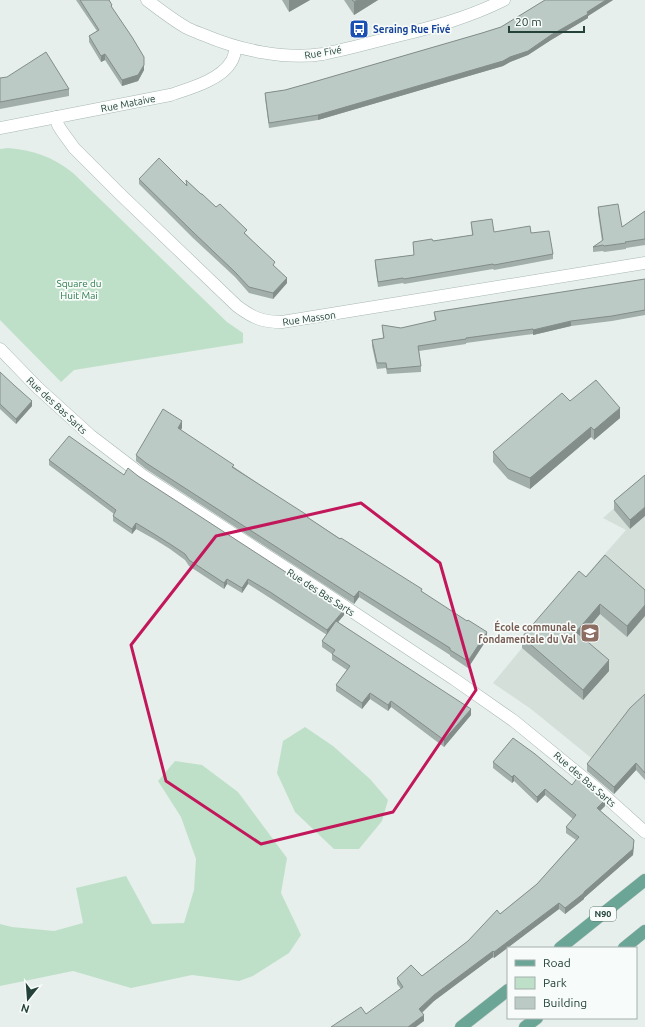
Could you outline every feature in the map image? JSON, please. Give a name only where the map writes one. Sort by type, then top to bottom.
[{"type":"main road","name":"N90","points":[[561,947],[645,880]]},
{"type":"main road","points":[[625,947],[645,931]]},
{"type":"main road","points":[[461,1027],[507,991]]},
{"type":"main road","points":[[525,1027],[536,1019]]},
{"type":"street","name":"Rue Fivé","points":[[147,0],[165,14],[189,29],[213,39],[236,47],[273,54],[298,56],[322,54],[421,30],[486,9],[504,0]]},
{"type":"street","name":"Rue Mataive","points":[[0,128],[170,95],[195,88],[224,71],[232,61],[236,47]]},
{"type":"street","name":"Rue Masson","points":[[56,117],[58,125],[70,143],[119,193],[237,306],[258,319],[271,322],[282,322],[645,263]]},
{"type":"street","name":"Rue des Bas Sarts","points":[[0,349],[38,388],[91,436],[142,475],[320,590],[454,679],[514,721],[596,788],[645,832]]},
{"type":"highlighted area","points":[[361,503],[440,563],[476,690],[393,812],[261,844],[166,781],[131,645],[216,536]]},
{"type":"shaded area","name":"École communale fondamentale du Val","points":[[645,481],[645,694],[595,761],[531,709],[493,683],[626,530],[603,518]]},
{"type":"green space","name":"Square du Huit Mai","points":[[8,148],[26,150],[42,155],[66,167],[227,322],[243,333],[243,343],[74,370],[61,382],[0,320],[0,149]]},
{"type":"green space","points":[[305,727],[333,746],[370,779],[388,800],[382,821],[359,849],[334,849],[295,812],[277,773],[283,741]]},
{"type":"green space","points":[[175,761],[202,765],[238,792],[287,858],[281,893],[301,935],[289,953],[253,976],[239,981],[192,975],[131,988],[73,971],[0,986],[0,924],[12,927],[54,931],[83,923],[76,888],[126,876],[152,924],[184,923],[194,890],[196,859],[181,817],[158,781]]},
{"type":"building","points":[[80,0],[109,0],[112,5],[111,6],[144,57],[144,65],[138,75],[122,80],[105,54],[101,56],[89,36],[99,30]]},
{"type":"building","points":[[545,0],[606,0],[587,12],[588,14],[551,35],[528,51],[503,61],[318,115],[269,123],[265,93],[285,90],[501,27]]},
{"type":"building","points":[[46,52],[69,89],[0,102],[0,78],[7,77]]},
{"type":"building","points":[[159,158],[187,186],[186,180],[216,207],[220,204],[247,230],[244,233],[275,262],[273,265],[287,278],[273,293],[249,287],[139,179]]},
{"type":"building","points":[[618,204],[622,227],[645,211],[645,239],[593,247],[603,240],[598,207]]},
{"type":"building","points":[[492,219],[494,232],[530,226],[531,233],[549,231],[553,254],[494,265],[378,282],[375,260],[414,255],[413,242],[432,239],[433,241],[473,235],[471,222]]},
{"type":"building","points":[[645,279],[645,310],[571,321],[533,330],[466,338],[418,346],[421,366],[387,369],[386,363],[377,363],[372,340],[384,338],[382,325],[401,328],[436,320],[434,312]]},
{"type":"building","points":[[0,372],[32,401],[16,419],[0,404]]},
{"type":"building","points":[[596,380],[620,408],[594,430],[591,427],[530,478],[508,469],[493,452],[562,393],[570,401]]},
{"type":"building","points":[[163,409],[182,421],[178,428],[234,465],[232,467],[307,515],[307,517],[340,539],[341,538],[422,589],[421,591],[467,621],[468,620],[487,632],[468,661],[450,650],[450,648],[359,591],[354,597],[146,463],[136,455]]},
{"type":"building","points":[[69,436],[124,475],[128,468],[344,610],[327,630],[248,579],[242,588],[227,579],[224,583],[189,560],[185,554],[136,523],[132,529],[113,516],[116,510],[49,460]]},
{"type":"building","points":[[645,475],[645,507],[630,520],[614,501]]},
{"type":"building","points":[[605,555],[645,590],[645,605],[627,626],[600,604],[576,632],[609,660],[583,690],[522,637],[579,571],[586,577]]},
{"type":"building","points":[[336,621],[471,709],[444,740],[391,701],[388,705],[370,693],[362,703],[336,685],[350,666],[332,654],[335,650],[322,641]]},
{"type":"building","points":[[645,694],[645,773],[636,763],[614,787],[587,764],[630,708]]},
{"type":"building","points":[[513,738],[572,785],[578,777],[605,800],[597,808],[634,840],[633,849],[565,908],[559,903],[434,995],[419,1009],[424,1015],[408,1027],[331,1027],[361,1007],[366,1014],[403,987],[397,978],[411,965],[422,976],[468,941],[497,910],[500,914],[537,884],[579,837],[566,827],[576,815],[545,789],[537,797],[514,775],[512,777],[493,762]]},
{"type":"place","name":"Seraing Rue Fivé","points":[[359,29]]},
{"type":"place","name":"École communale fondamentale du Val","points":[[590,633]]}]
